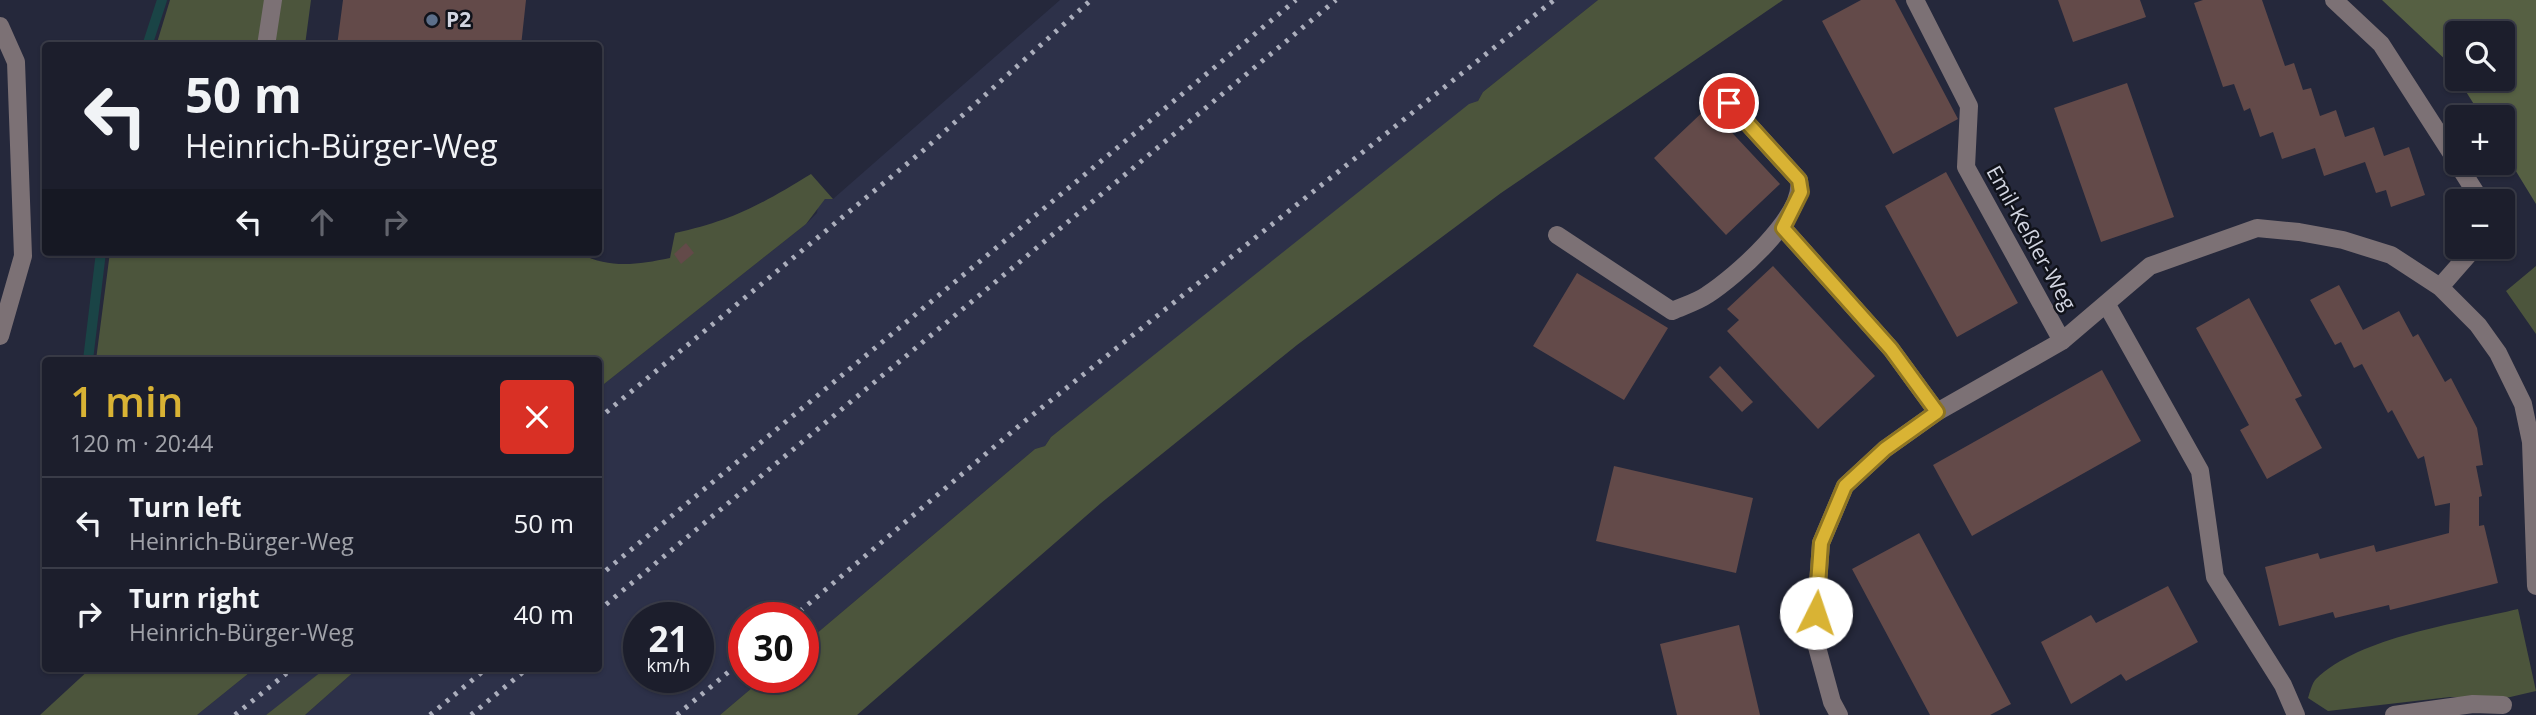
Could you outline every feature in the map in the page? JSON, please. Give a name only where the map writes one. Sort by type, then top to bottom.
[{"type":"street","points":[[267,42],[273,0]]},
{"type":"street","name":"Emil-Keßler-Weg","points":[[1915,0],[1969,106],[1966,167],[2062,341]]},
{"type":"street","points":[[2334,0],[2381,44],[2445,143]]},
{"type":"street","points":[[0,26],[16,62],[23,256],[0,336]]},
{"type":"street","points":[[1557,235],[1672,311],[1706,296],[1783,228],[1801,192],[1799,180],[1729,103]]},
{"type":"street","points":[[1783,228],[1891,349],[1937,412]]},
{"type":"street","points":[[1839,715],[1832,702],[1814,636],[1821,543],[1845,486],[1885,449],[1937,412],[2062,341],[2150,267],[2257,228],[2343,240],[2391,255],[2440,287],[2478,325],[2498,353],[2523,404],[2530,442],[2536,586]]},
{"type":"street","points":[[2440,287],[2464,259]]},
{"type":"street","points":[[2107,305],[2200,471],[2216,577],[2283,685],[2296,715]]},
{"type":"street","points":[[2394,715],[2473,704],[2503,705]]},
{"type":"shaded area","points":[[1060,0],[1598,0],[1483,92],[1478,101],[1051,437],[1045,446],[1035,449],[819,631],[819,602],[728,602],[728,693],[746,693],[720,715],[305,715],[354,672],[602,672],[602,386],[806,224],[817,213],[818,205],[825,199],[833,199]]},
{"type":"shaded area","points":[[250,672],[322,672],[266,715],[197,715]]},
{"type":"green space","points":[[170,0],[311,0],[305,42],[157,42]]},
{"type":"green space","points":[[1598,0],[1783,0],[1501,193],[1297,345],[1101,503],[857,715],[720,715],[746,693],[819,693],[819,631],[1035,449],[1045,446],[1051,437],[1469,104],[1478,101],[1483,92]]},
{"type":"green space","points":[[2382,0],[2536,0],[2536,204],[2515,170],[2515,105],[2474,105],[2466,91],[2515,91],[2515,21],[2445,21],[2445,59]]},
{"type":"green space","points":[[811,174],[833,199],[825,199],[806,224],[602,386],[602,357],[96,357],[109,256],[587,256],[611,263],[645,262],[670,258],[675,233],[713,223],[777,194]]},
{"type":"green space","points":[[2536,266],[2536,334],[2506,291]]},
{"type":"green space","points":[[2518,609],[2536,691],[2506,698],[2450,697],[2328,711],[2308,698],[2316,679],[2358,652],[2440,626]]},
{"type":"green space","points":[[87,672],[250,672],[197,715],[40,715]]},
{"type":"green space","points":[[321,672],[354,672],[305,715],[266,715]]},
{"type":"building","name":"P2","points":[[343,0],[526,0],[521,42],[338,42]]},
{"type":"building","points":[[1861,0],[1895,0],[1958,119],[1893,154],[1822,21]]},
{"type":"building","points":[[2058,0],[2140,0],[2146,17],[2073,42]]},
{"type":"building","points":[[2203,0],[2262,0],[2285,66],[2294,63],[2303,90],[2311,88],[2320,116],[2336,110],[2345,137],[2374,127],[2384,156],[2409,147],[2425,195],[2391,207],[2386,190],[2376,193],[2365,162],[2324,176],[2315,148],[2282,159],[2273,132],[2260,137],[2250,108],[2244,111],[2234,84],[2223,87],[2194,3]]},
{"type":"building","points":[[2127,83],[2174,217],[2101,242],[2054,108]]},
{"type":"building","points":[[1708,107],[1780,184],[1726,235],[1654,158]]},
{"type":"building","points":[[1946,172],[2018,303],[1957,337],[1885,206]]},
{"type":"building","points":[[686,243],[694,253],[681,264],[674,254]]},
{"type":"building","points":[[1773,266],[1875,376],[1818,429],[1727,331],[1739,320],[1727,309]]},
{"type":"building","points":[[1577,273],[1668,328],[1624,400],[1533,346]]},
{"type":"building","points":[[2339,285],[2363,330],[2399,311],[2413,337],[2418,334],[2445,382],[2451,378],[2477,428],[2483,465],[2476,466],[2482,496],[2479,497],[2479,526],[2484,525],[2498,583],[2390,610],[2389,605],[2335,618],[2333,612],[2279,626],[2265,567],[2318,553],[2320,559],[2374,545],[2376,552],[2449,533],[2450,503],[2435,506],[2424,456],[2418,459],[2392,410],[2388,413],[2362,364],[2354,368],[2341,342],[2335,345],[2310,300]]},
{"type":"building","points":[[2249,298],[2302,396],[2295,399],[2322,448],[2267,479],[2240,430],[2249,425],[2196,328]]},
{"type":"building","points":[[1720,366],[1753,402],[1742,412],[1709,377]]},
{"type":"building","points":[[2102,370],[2141,441],[1972,536],[1933,465]]},
{"type":"building","points":[[1614,466],[1753,498],[1736,573],[1596,541]]},
{"type":"building","points":[[1919,533],[2011,704],[1990,715],[1930,715],[1852,569]]},
{"type":"building","points":[[2168,586],[2198,642],[2126,681],[2121,674],[2071,704],[2041,642],[2091,615],[2096,623]]},
{"type":"building","points":[[1739,625],[1760,715],[1677,715],[1660,644]]},
{"type":"waterway","points":[[148,42],[162,0]]},
{"type":"waterway","points":[[88,357],[101,256]]},
{"type":"railway","points":[[602,416],[925,149],[1091,0]]},
{"type":"railway","points":[[602,574],[1296,0]]},
{"type":"railway","points":[[602,608],[1336,0]]},
{"type":"railway","points":[[811,602],[1020,425],[1554,0]]},
{"type":"railway","points":[[235,715],[288,672]]},
{"type":"railway","points":[[430,715],[482,672]]},
{"type":"railway","points":[[471,715],[523,672]]},
{"type":"railway","points":[[677,715],[728,672]]},
{"type":"place","name":"P2","points":[[432,20]]},
{"type":"route","points":[[1729,103],[1799,180],[1801,192],[1783,228],[1891,349],[1937,412],[1885,449],[1845,486],[1821,543],[1816,613]]}]
